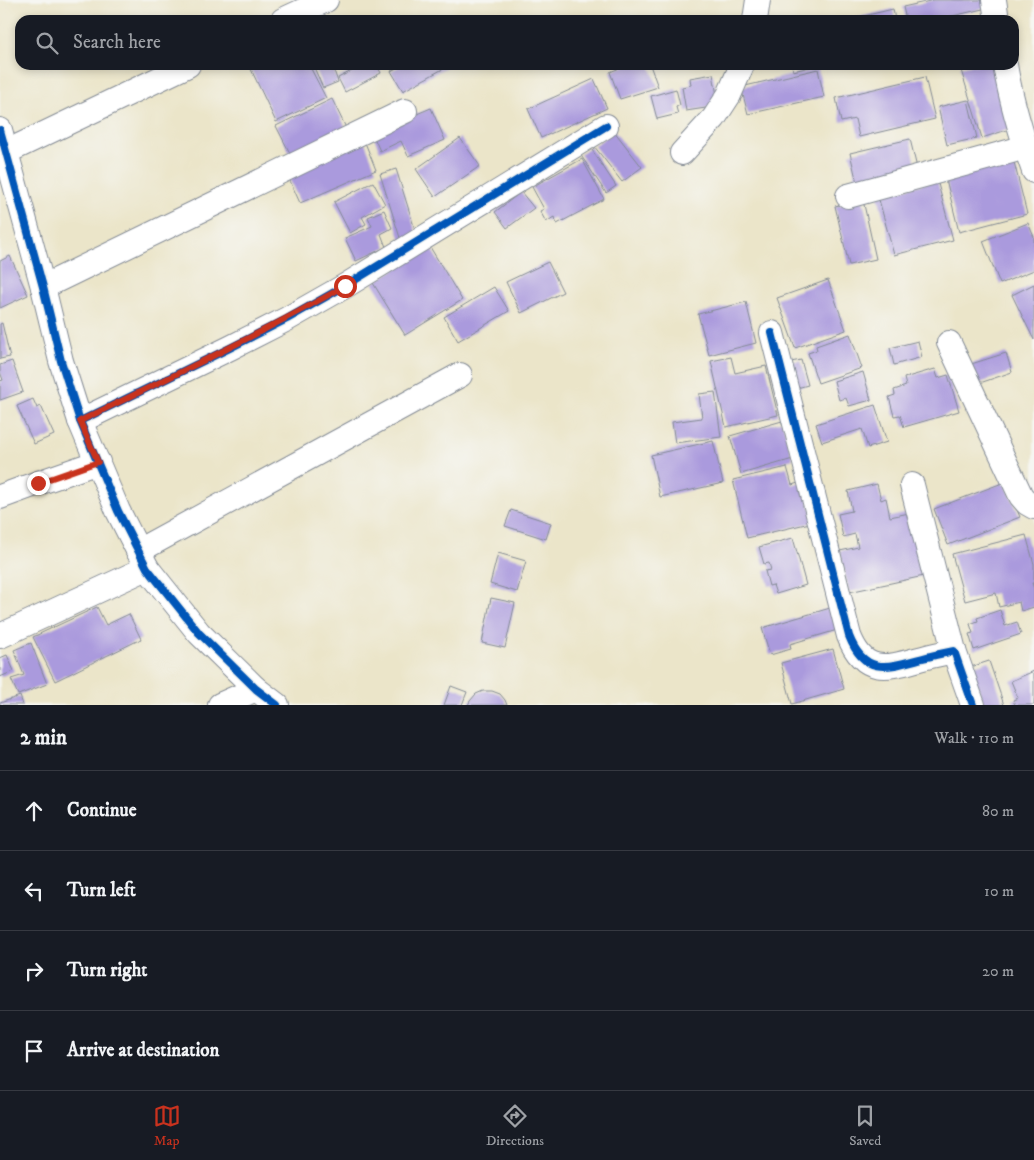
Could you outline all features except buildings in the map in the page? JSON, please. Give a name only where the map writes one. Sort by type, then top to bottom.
[{"type":"street","points":[[294,15],[326,0]]},
{"type":"street","points":[[756,15],[758,0]]},
{"type":"street","points":[[994,0],[996,15]]},
{"type":"street","points":[[177,70],[2,146],[43,287],[61,361],[80,421],[118,510],[142,560],[199,633],[256,689],[277,705]]},
{"type":"street","points":[[682,153],[714,118],[728,95],[740,70]]},
{"type":"street","points":[[1006,70],[1034,171]]},
{"type":"street","points":[[43,287],[405,111]]},
{"type":"street","points":[[80,421],[230,348],[354,281],[606,126]]},
{"type":"street","points":[[848,196],[1026,147]]},
{"type":"street","points":[[772,333],[849,636],[854,648],[861,657],[871,663],[884,666],[897,665],[954,651]]},
{"type":"street","points":[[949,343],[1021,496],[1034,507]]},
{"type":"street","points":[[0,636],[142,560],[460,374]]},
{"type":"street","points":[[0,498],[98,462]]},
{"type":"street","points":[[912,485],[954,651],[973,705]]},
{"type":"street","points":[[220,705],[256,689]]},
{"type":"cycle path","points":[[80,421],[287,319],[345,286],[606,126]]},
{"type":"cycle path","points":[[0,130],[61,361],[80,421],[118,511],[147,568],[199,633],[256,689],[277,705]]},
{"type":"cycle path","points":[[772,333],[849,636],[855,649],[870,663],[879,666],[889,666],[954,651],[973,705]]},
{"type":"route","points":[[38,483],[98,462],[80,421],[287,319],[345,286]]}]
